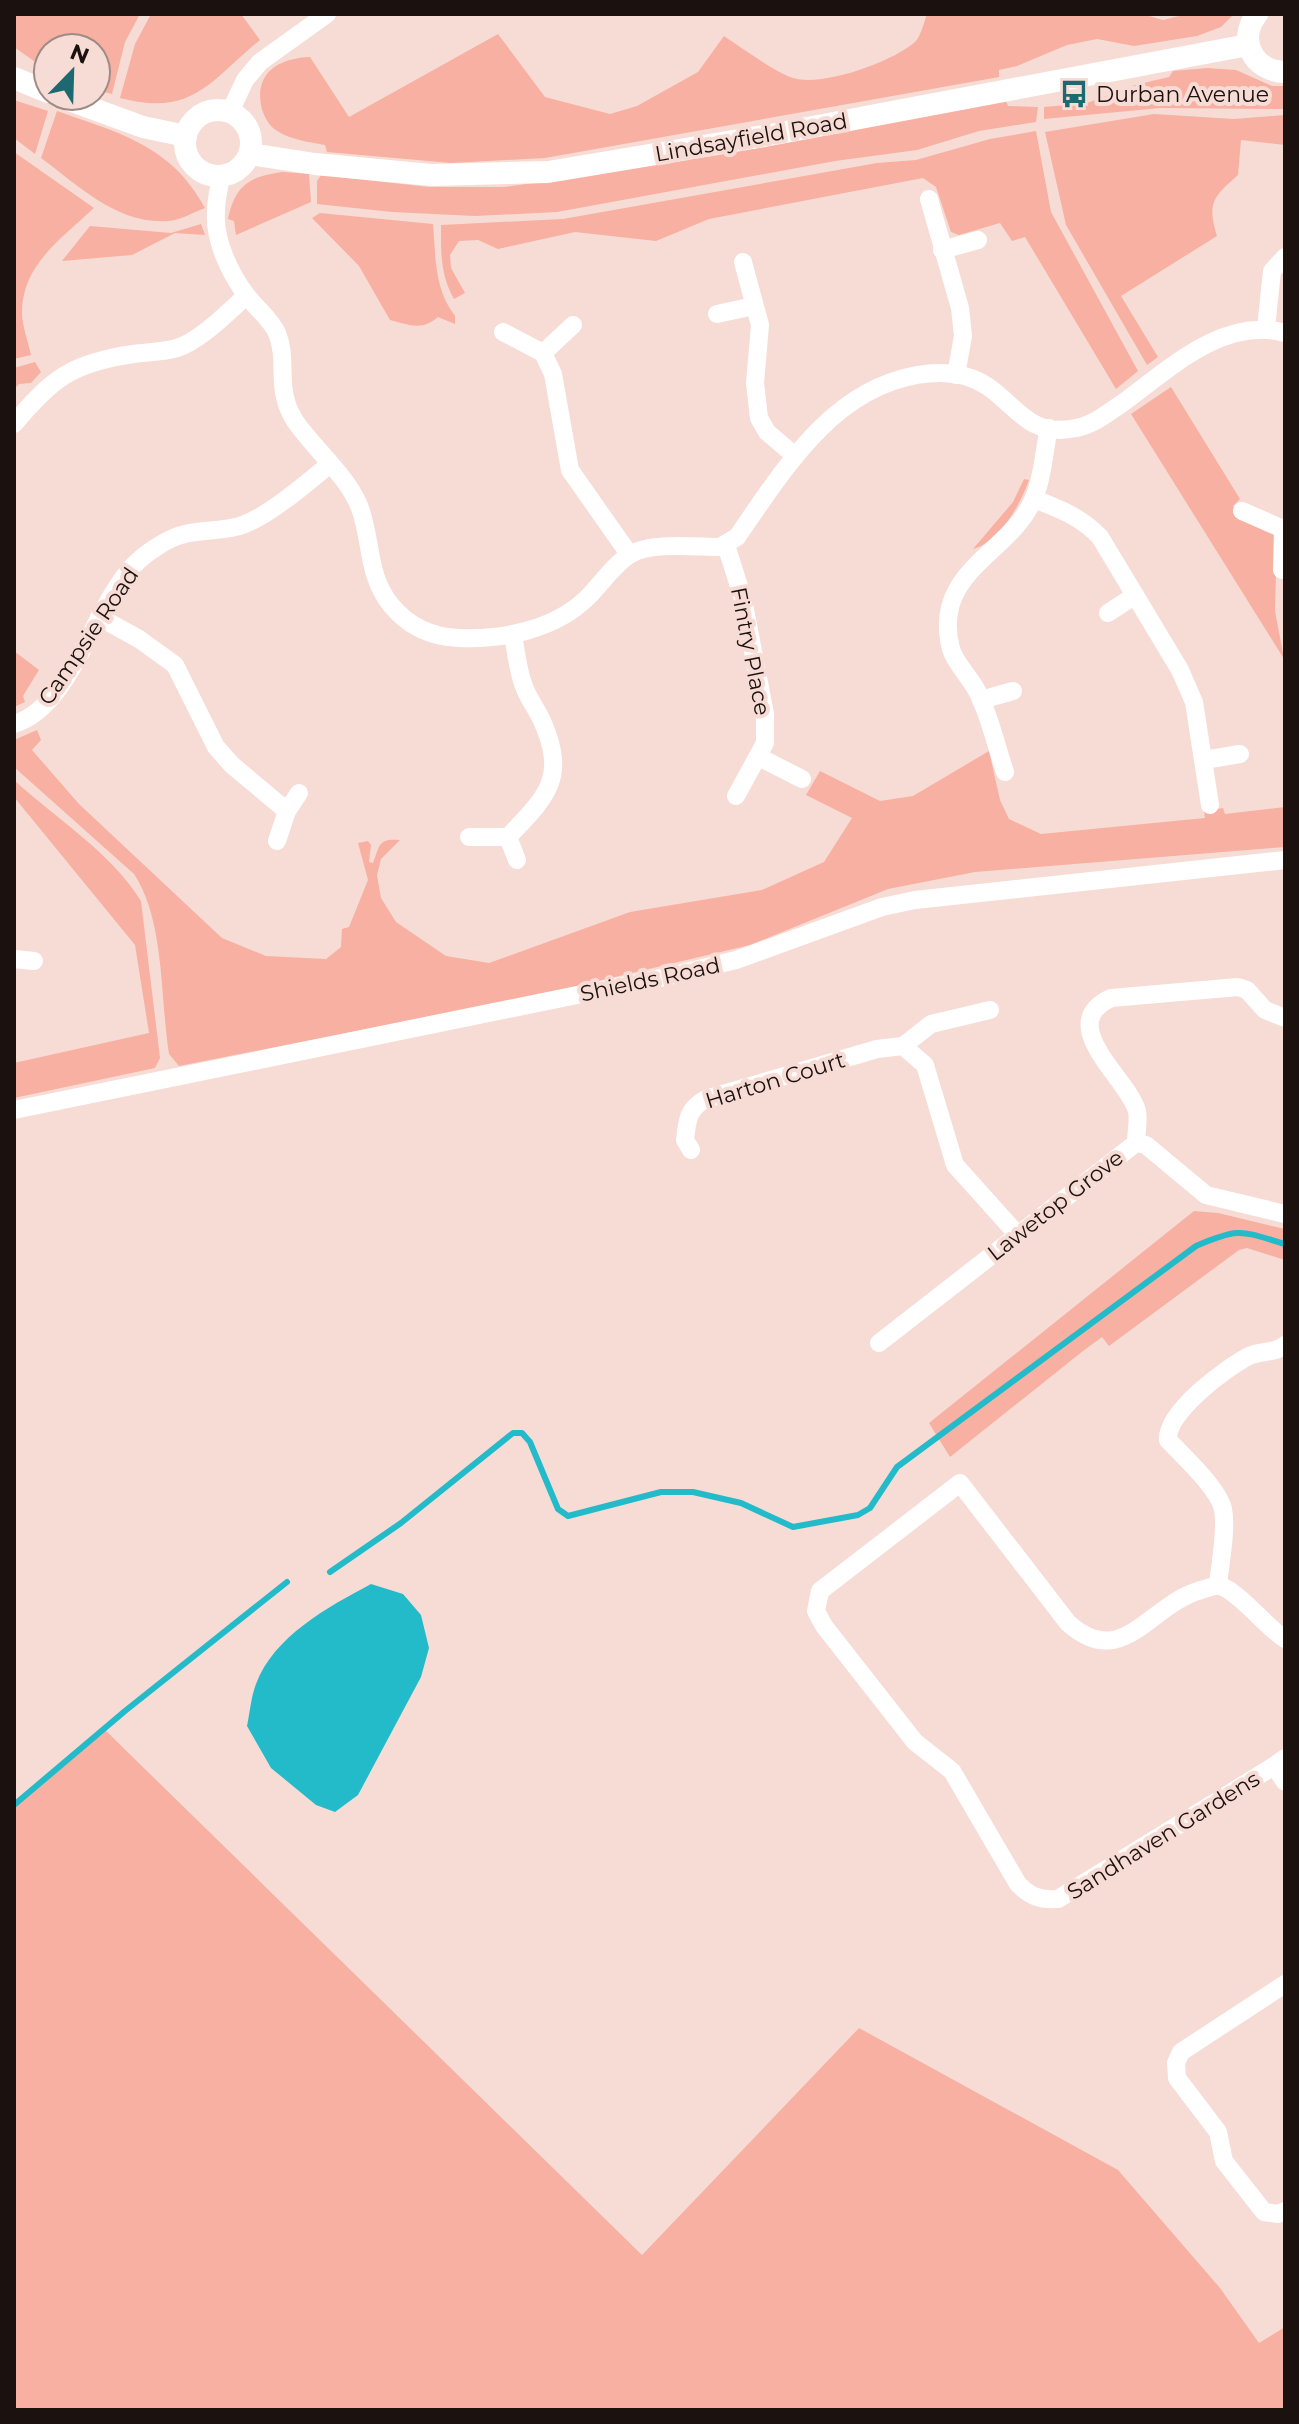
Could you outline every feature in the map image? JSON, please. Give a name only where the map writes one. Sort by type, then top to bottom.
[{"type":"street","points":[[230,112],[245,80],[260,62],[327,14]]},
{"type":"street","points":[[1257,14],[1247,33],[1252,56],[1260,65],[1285,72]]},
{"type":"street","name":"Lindsayfield Road","points":[[250,154],[315,164],[431,175],[548,172],[770,135],[1248,45]]},
{"type":"street","points":[[219,110],[230,112],[239,117],[250,134],[250,154],[239,169],[221,176],[201,171],[187,155],[186,136],[199,116],[219,110]]},
{"type":"street","points":[[102,112],[143,127],[186,136]]},
{"type":"street","points":[[221,176],[216,214],[218,234],[232,272],[246,296],[269,320],[277,334],[284,398],[289,409],[359,508],[372,571],[392,606],[420,629],[459,638],[513,634],[566,615],[579,606],[629,554],[647,548],[726,545],[737,537],[794,455],[842,408],[897,379],[940,372],[956,375],[981,383],[1032,424],[1076,429],[1098,420],[1203,347],[1234,332],[1266,328],[1285,333]]},
{"type":"street","points":[[929,199],[960,308],[963,336],[956,375]]},
{"type":"street","points":[[942,250],[978,240]]},
{"type":"street","points":[[1266,328],[1272,271],[1285,257]]},
{"type":"street","points":[[743,262],[760,325],[755,383],[759,418],[767,432],[794,455]]},
{"type":"street","points":[[14,424],[62,376],[92,361],[180,347],[213,325],[246,296]]},
{"type":"street","points":[[717,314],[754,306]]},
{"type":"street","points":[[543,353],[573,325]]},
{"type":"street","points":[[503,332],[543,353],[553,374],[570,470],[629,554]]},
{"type":"street","points":[[1005,772],[981,700],[952,651],[948,622],[952,600],[969,570],[1006,536],[1034,499],[1049,428]]},
{"type":"street","name":"Campsie Road","points":[[14,724],[23,722],[42,708],[55,693],[81,653],[112,592],[135,563],[182,534],[245,524],[330,464]]},
{"type":"street","points":[[1034,499],[1087,523],[1100,537],[1180,670],[1194,702],[1210,805]]},
{"type":"street","points":[[1242,511],[1284,528],[1282,570]]},
{"type":"street","name":"Fintry Place","points":[[726,545],[743,599],[765,714],[765,743],[736,796]]},
{"type":"street","points":[[1108,613],[1134,596]]},
{"type":"street","points":[[99,617],[139,639],[175,665],[216,747],[232,765],[287,811]]},
{"type":"street","points":[[469,837],[508,837],[541,803],[554,775],[552,748],[543,722],[524,688],[513,634]]},
{"type":"street","points":[[981,700],[1013,691]]},
{"type":"street","points":[[1204,760],[1240,754]]},
{"type":"street","points":[[759,757],[802,779]]},
{"type":"street","points":[[277,841],[287,811],[299,793]]},
{"type":"street","points":[[508,837],[517,860]]},
{"type":"street","name":"Shields Road","points":[[14,1110],[670,976],[736,960],[882,907],[915,900],[1285,860]]},
{"type":"street","points":[[14,959],[34,961]]},
{"type":"street","points":[[1136,1143],[1137,1111],[1094,1045],[1089,1029],[1102,1003],[1111,998],[1238,987],[1247,990],[1265,1010],[1285,1018]]},
{"type":"street","name":"Harton Court","points":[[691,1150],[685,1140],[690,1112],[696,1104],[706,1099],[877,1049],[903,1046],[931,1024],[990,1010]]},
{"type":"street","points":[[903,1046],[925,1065],[955,1165],[1017,1234]]},
{"type":"street","name":"Lawetop Grove","points":[[879,1343],[1136,1143],[1146,1145],[1206,1195],[1285,1214]]},
{"type":"street","points":[[1285,1345],[1279,1350],[1257,1353],[1236,1365],[1190,1400],[1174,1417],[1168,1432],[1168,1440],[1212,1489],[1222,1505],[1224,1517],[1218,1585],[1231,1591],[1285,1639]]},
{"type":"street","name":"Sandhaven Gardens","points":[[1218,1585],[1184,1595],[1123,1638],[1107,1643],[1084,1637],[1068,1623],[960,1483],[820,1591],[816,1611],[824,1626],[915,1742],[952,1771],[1018,1884],[1031,1896],[1045,1900],[1058,1899],[1281,1769]]},
{"type":"street","points":[[1285,1984],[1181,2052],[1176,2063],[1177,2078],[1218,2132],[1224,2161],[1264,2212],[1278,2214],[1285,2211]]},
{"type":"shaded area","points":[[14,14],[140,14],[125,42],[112,94],[112,32],[32,32],[32,60],[14,47]]},
{"type":"shaded area","points":[[151,14],[241,14],[260,40],[213,82],[183,99],[145,103],[120,98],[135,44]]},
{"type":"shaded area","points":[[927,14],[1142,14],[1163,20],[1187,14],[1234,14],[1221,27],[1197,36],[1134,46],[1097,39],[1067,45],[1017,66],[999,70],[999,77],[545,158],[451,163],[327,152],[325,145],[277,131],[267,120],[261,105],[262,84],[272,69],[289,60],[310,57],[349,117],[498,34],[545,97],[610,114],[637,106],[698,72],[724,36],[786,75],[806,80],[821,79],[857,71],[904,50],[921,33]]},
{"type":"shaded area","points":[[1207,68],[1236,70],[1272,86],[1285,86],[1285,109],[1160,108],[1044,119],[1044,107],[1087,103],[1135,85],[1169,77],[1173,71]]},
{"type":"shaded area","points":[[14,100],[32,106],[32,112],[48,112],[35,154],[14,138]]},
{"type":"shaded area","points":[[1006,101],[1008,106],[1038,107],[1036,122],[979,131],[917,150],[835,161],[557,212],[475,216],[317,204],[317,181],[321,175],[429,187],[504,187],[611,172]]},
{"type":"shaded area","points":[[57,112],[60,112],[122,135],[160,155],[176,169],[205,208],[169,221],[133,217],[100,202],[41,158]]},
{"type":"shaded area","points":[[1154,114],[1234,119],[1285,115],[1285,145],[1241,140],[1238,175],[1214,201],[1217,236],[1121,296],[1158,357],[1147,365],[1066,225],[1045,132]]},
{"type":"shaded area","points":[[1036,131],[1051,212],[1138,371],[1116,389],[1025,237],[1012,241],[1000,223],[959,235],[951,232],[936,187],[923,178],[709,219],[656,241],[575,232],[498,249],[478,240],[459,241],[450,255],[451,268],[465,293],[454,299],[444,272],[441,225],[563,219],[877,163],[916,160],[990,139]]},
{"type":"shaded area","points":[[14,152],[94,208],[36,266],[24,295],[22,312],[31,355],[14,359]]},
{"type":"shaded area","points":[[283,172],[309,174],[311,202],[236,235],[234,221],[228,219],[240,190],[261,176]]},
{"type":"shaded area","points":[[320,213],[433,224],[440,284],[455,316],[455,324],[438,317],[421,325],[390,320],[359,266],[312,218]]},
{"type":"shaded area","points":[[201,224],[205,235],[175,233],[132,255],[62,261],[90,226],[171,233]]},
{"type":"shaded area","points":[[35,362],[41,372],[31,383],[19,384],[14,389],[14,368]]},
{"type":"shaded area","points":[[1171,387],[1240,499],[1233,506],[1242,520],[1277,535],[1275,611],[1284,659],[1131,414]]},
{"type":"shaded area","points":[[1024,479],[1029,480],[1008,521],[992,539],[973,549],[1013,502]]},
{"type":"shaded area","points":[[14,651],[39,670],[23,696],[25,702],[14,707]]},
{"type":"shaded area","points":[[37,730],[41,740],[32,750],[79,804],[222,938],[266,956],[326,959],[341,947],[342,929],[349,927],[368,880],[358,843],[368,841],[371,845],[369,862],[373,863],[381,844],[387,840],[400,840],[381,859],[377,875],[381,898],[396,922],[446,956],[489,963],[630,912],[762,890],[824,862],[852,818],[806,795],[820,771],[880,801],[913,796],[989,751],[1000,800],[1009,819],[1041,834],[1205,818],[1204,811],[1223,808],[1225,814],[1285,807],[1285,847],[975,872],[888,889],[750,945],[539,995],[179,1066],[169,1054],[160,961],[151,914],[134,874],[14,767],[14,740]]},
{"type":"shaded area","points":[[14,780],[114,866],[141,901],[160,1058],[155,1068],[14,1098],[14,1063],[149,1033],[135,945],[14,797]]},
{"type":"shaded area","points":[[1194,1211],[1218,1213],[1285,1229],[1285,1260],[1247,1248],[1239,1250],[1109,1346],[1102,1337],[950,1457],[929,1423]]},
{"type":"shaded area","points":[[104,1729],[642,2255],[859,2028],[1118,2170],[1220,2288],[1259,2343],[1285,2327],[1285,2410],[14,2410],[14,1801]]},
{"type":"water","points":[[371,1584],[403,1594],[421,1615],[429,1648],[421,1677],[358,1795],[335,1812],[316,1805],[271,1768],[247,1726],[256,1684],[276,1651],[320,1613]]},
{"type":"waterway","points":[[330,1572],[401,1523],[513,1433],[522,1433],[530,1442],[558,1509],[568,1516],[661,1492],[693,1492],[741,1503],[793,1527],[858,1515],[870,1508],[897,1467],[1196,1246],[1240,1233],[1285,1244]]},
{"type":"waterway","points":[[14,1805],[125,1711],[287,1582]]},
{"type":"place","name":"Durban Avenue","points":[[1074,94]]}]
